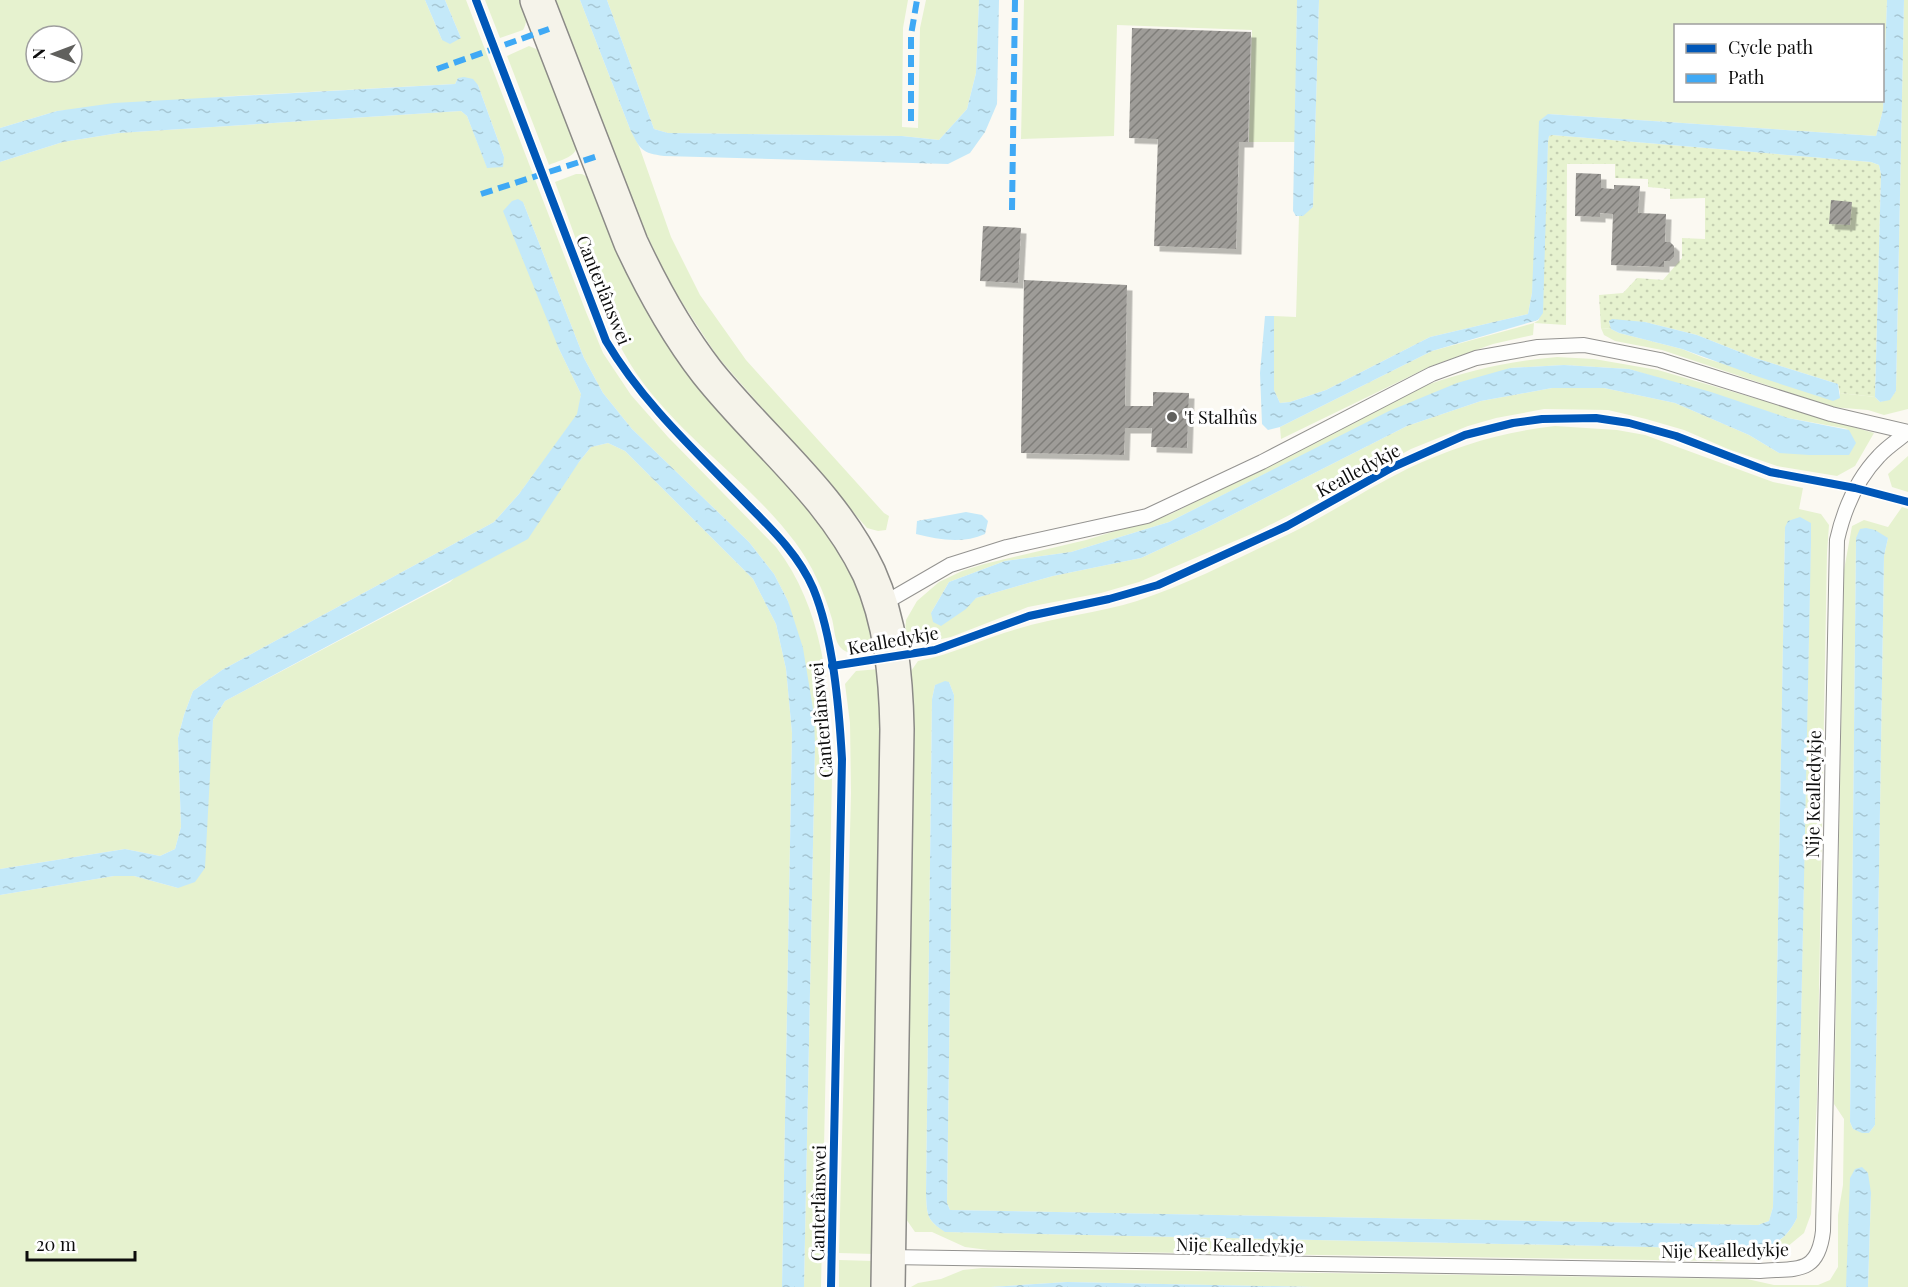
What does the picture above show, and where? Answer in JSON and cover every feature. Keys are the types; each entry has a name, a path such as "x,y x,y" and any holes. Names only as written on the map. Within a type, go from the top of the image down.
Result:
{"main road":[{"path":"537,0 631,243 666,312 708,372 830,509 869,574 880,605 892,657 896,687 897,729 888,1272"}],"lane":[{"name":"Kealledykje","path":"880,605 950,565 1007,547 1147,516 1262,462 1432,374 1476,358 1538,347 1584,345 1660,360 1831,414 1908,432"},
{"name":"Nije Kealledykje","path":"888,1272 1760,1271 1793,1269 1808,1265 1816,1258 1821,1247 1823,1231 1837,540 1843,514 1855,488 1879,456 1908,432"}],"green space":[{"path":"0,0 425,0 442,40 461,38 445,0 466,0 603,353 631,395 668,437 776,547 793,572 806,599 815,627 827,686 832,777 821,1287 804,1287 815,746 788,601 774,574 749,542 632,429 603,393 584,358 523,202 559,349 581,394 578,414 519,494 494,522 222,670 193,691 178,738 181,827 175,849 160,856 125,849 0,869 0,162 63,142 119,133 461,111 467,116 487,167 504,157 478,85 458,78 455,84 234,96 57,111 0,128"},
{"path":"485,0 522,0 526,19 523,30 500,38"},
{"path":"555,0 580,0 630,129 639,146 671,237 700,295 746,360 889,516 886,530 878,531 867,528 717,356 670,284 644,229"},
{"path":"607,0 908,0 903,28 902,127 918,128 920,28 926,0 979,0 976,73 967,109 939,140 902,136 668,133 654,129"},
{"path":"1024,0 1297,0 1295,142 1249,142 1252,30 1117,25 1114,136 1021,139"},
{"path":"1319,0 1887,0 1884,82 1884,24 1674,24 1674,102 1883,102 1876,136 1548,114 1532,293 1528,314 1430,337 1326,390 1280,403 1274,390 1274,316 1296,317 1299,216 1313,207"},
{"path":"1904,0 1908,0 1908,409 1884,415 1868,410 1832,407 1662,350 1615,341 1604,335 1601,328 1682,349 1704,358 1839,398 1840,393 1875,397 1880,402 1890,399 1896,391"},
{"path":"529,46 541,51 578,145 570,156 549,165 507,56"},
{"path":"1549,136 1871,162 1879,165 1881,174 1875,397 1840,393 1838,384 1755,358 1697,335 1645,322 1609,321 1611,329 1601,328 1599,295 1623,293 1637,278 1663,280 1682,258 1682,238 1705,239 1705,198 1670,199 1670,189 1648,187 1648,179 1615,178 1615,164 1567,164 1566,325 1534,323 1539,320 1548,142"},
{"path":"576,174 589,178 818,514 856,580 867,610 877,651 852,653 841,648 821,588 795,542 776,518 666,411 629,362 607,320 555,182"},
{"path":"1534,323 1533,335 1493,344 1431,366 1281,439 1280,427 1432,351"},
{"path":"1557,357 1594,359 1658,370 1874,433 1855,466 1837,476 1777,466 1728,449 1684,430 1608,410 1544,409 1496,418 1468,426 1411,449 1256,532 1139,582 1101,593 1028,607 951,637 917,644 905,634 906,620 917,601 939,582 962,571 1086,540 1171,514 1427,385 1491,367","holes":["1564,365 1629,369 1788,418 1848,429 1779,453 1749,435 1675,403 1604,388 1552,388 1481,401 1407,426 1208,527 1141,558 1053,576 931,613 949,582 1005,561 1071,552 1169,522 1269,472 1510,368"]},
{"path":"1555,426 1617,430 1645,435 1773,482 1803,488 1799,509 1821,514 1829,525 1817,1099 1811,1214 1804,1233 1787,1247 1764,1255 1719,1261 988,1250 965,1247 932,1232 915,1232 906,1219 903,1190 909,674 918,661 943,655 1032,625 1122,605 1175,587 1287,535 1425,461 1479,441","holes":["1811,523 1797,1218 1787,1234 1775,1243 1741,1249 946,1232 935,1225 929,1217 926,1194 932,699 935,685 949,682 954,695 947,1203 950,1210 1758,1225 1769,1221 1773,1207 1785,527"]},
{"path":"608,443 625,451 753,579 776,624 786,669 792,733 782,1287 0,1287 0,895 114,876 134,876 178,888 210,754 213,720 225,701 450,582 579,462 591,447"},
{"path":"1908,456 1908,492 1892,487 1888,474"},
{"path":"1902,507 1908,509 1908,1287 1868,1287 1871,1193 1846,1287 1315,1287 1067,1282 991,1287 911,1287 963,1270 982,1268 1747,1279 1774,1285 1818,1285 1830,1280 1838,1267 1838,1215 1843,1185 1844,1119 1834,1104 1844,570 1852,526 1864,520 1888,527","holes":["1856,538 1888,538 1884,556 1875,1125 1869,1133 1853,1129 1850,1122"]},
{"path":"879,669 881,689 874,1254 839,1253 851,793 850,723 845,684 856,671"},
{"path":"839,1260 874,1261 874,1287 839,1287"}],"water":[{"path":"425,0 445,0 461,38 450,44 442,40"},
{"path":"580,0 607,0 654,129 668,133 902,136 939,140 967,109 976,73 979,0 999,0 997,104 985,132 970,153 948,164 664,156 646,152 636,142 630,129"},
{"path":"1297,0 1319,0 1313,207 1303,216 1296,216 1293,211"},
{"path":"1887,0 1904,0 1896,391 1890,400 1880,402 1875,397 1881,174 1879,165 1871,162 1552,135 1549,136 1548,142 1543,313 1538,320 1432,351 1280,427 1268,430 1262,424 1260,373 1265,316 1274,316 1274,390 1280,403 1326,390 1430,337 1528,314 1532,293 1539,121 1548,114 1876,136 1883,110"},
{"path":"458,78 473,79 478,85 504,157 503,167 487,168 467,116 461,111 119,133 63,142 0,162 0,128 57,111 114,103 455,84"},
{"path":"518,199 523,202 584,358 603,393 632,429 749,542 774,574 788,601 803,648 814,715 815,746 804,1287 782,1287 792,733 786,669 776,624 753,579 625,451 608,443 591,447 528,539 225,701 213,720 205,868 195,882 178,888 134,876 114,876 0,895 0,869 125,849 160,856 175,849 181,827 178,738 193,691 222,670 494,522 519,494 577,414 581,394 559,349 503,211 512,201"},
{"path":"1612,319 1645,322 1697,335 1755,358 1838,384 1840,398 1833,401 1682,349 1619,333 1611,329 1609,321"},
{"path":"1564,365 1629,369 1711,392 1788,418 1849,430 1856,443 1849,455 1779,453 1749,435 1675,403 1604,388 1552,388 1481,401 1407,426 1208,527 1141,558 1053,576 976,598 966,609 941,626 933,622 931,613 949,582 1005,561 1071,552 1169,522 1389,411 1457,383 1510,368"},
{"path":"966,512 982,515 988,521 985,534 968,539 951,540 916,534 917,521"},
{"path":"1800,517 1811,523 1811,542 1797,1218 1781,1239 1760,1247 1741,1249 945,1232 931,1221 926,1194 932,699 935,685 945,681 949,682 954,695 947,1203 950,1210 1758,1225 1769,1221 1773,1207 1785,527 1788,521"},
{"path":"1860,529 1875,530 1888,538 1884,556 1875,1125 1869,1133 1862,1133 1853,1129 1850,1122 1856,538"},
{"path":"1862,1167 1868,1173 1871,1193 1868,1287 1846,1287 1850,1178 1855,1169"},
{"path":"1067,1282 1315,1287 991,1287"}],"building":[{"path":"1132,28 1251,32 1248,142 1239,142 1236,249 1154,246 1158,139 1129,138"},
{"path":"1576,173 1601,174 1601,188 1614,189 1614,185 1640,186 1638,213 1666,214 1665,242 1670,242 1674,246 1674,257 1670,261 1664,261 1664,267 1611,265 1613,214 1600,213 1600,217 1575,216"},
{"path":"1831,200 1852,202 1850,225 1829,224"},
{"path":"983,226 1021,228 1018,283 980,281"},
{"path":"1024,280 1127,285 1125,406 1153,406 1153,392 1189,393 1187,448 1151,447 1152,428 1125,428 1124,455 1021,453"}],"marked path":[{"path":"911,121 911,35 917,0"},
{"path":"1012,210 1015,0"},
{"path":"437,69 549,29"},
{"path":"481,194 598,156"}],"cycle path":[{"name":"Canterlânswei","path":"476,0 606,341 651,403 790,550 813,588 826,628 834,672 842,759 831,1287"},
{"name":"Canterlânswei","path":"832,666 935,650 1029,616 1109,599 1158,585 1287,526 1393,467 1465,435 1513,423 1542,419 1596,418 1629,423 1676,436 1770,472 1855,488 1908,502"}],"place":[{"name":"'t Stalhûs","path":"1172,417"}]}
